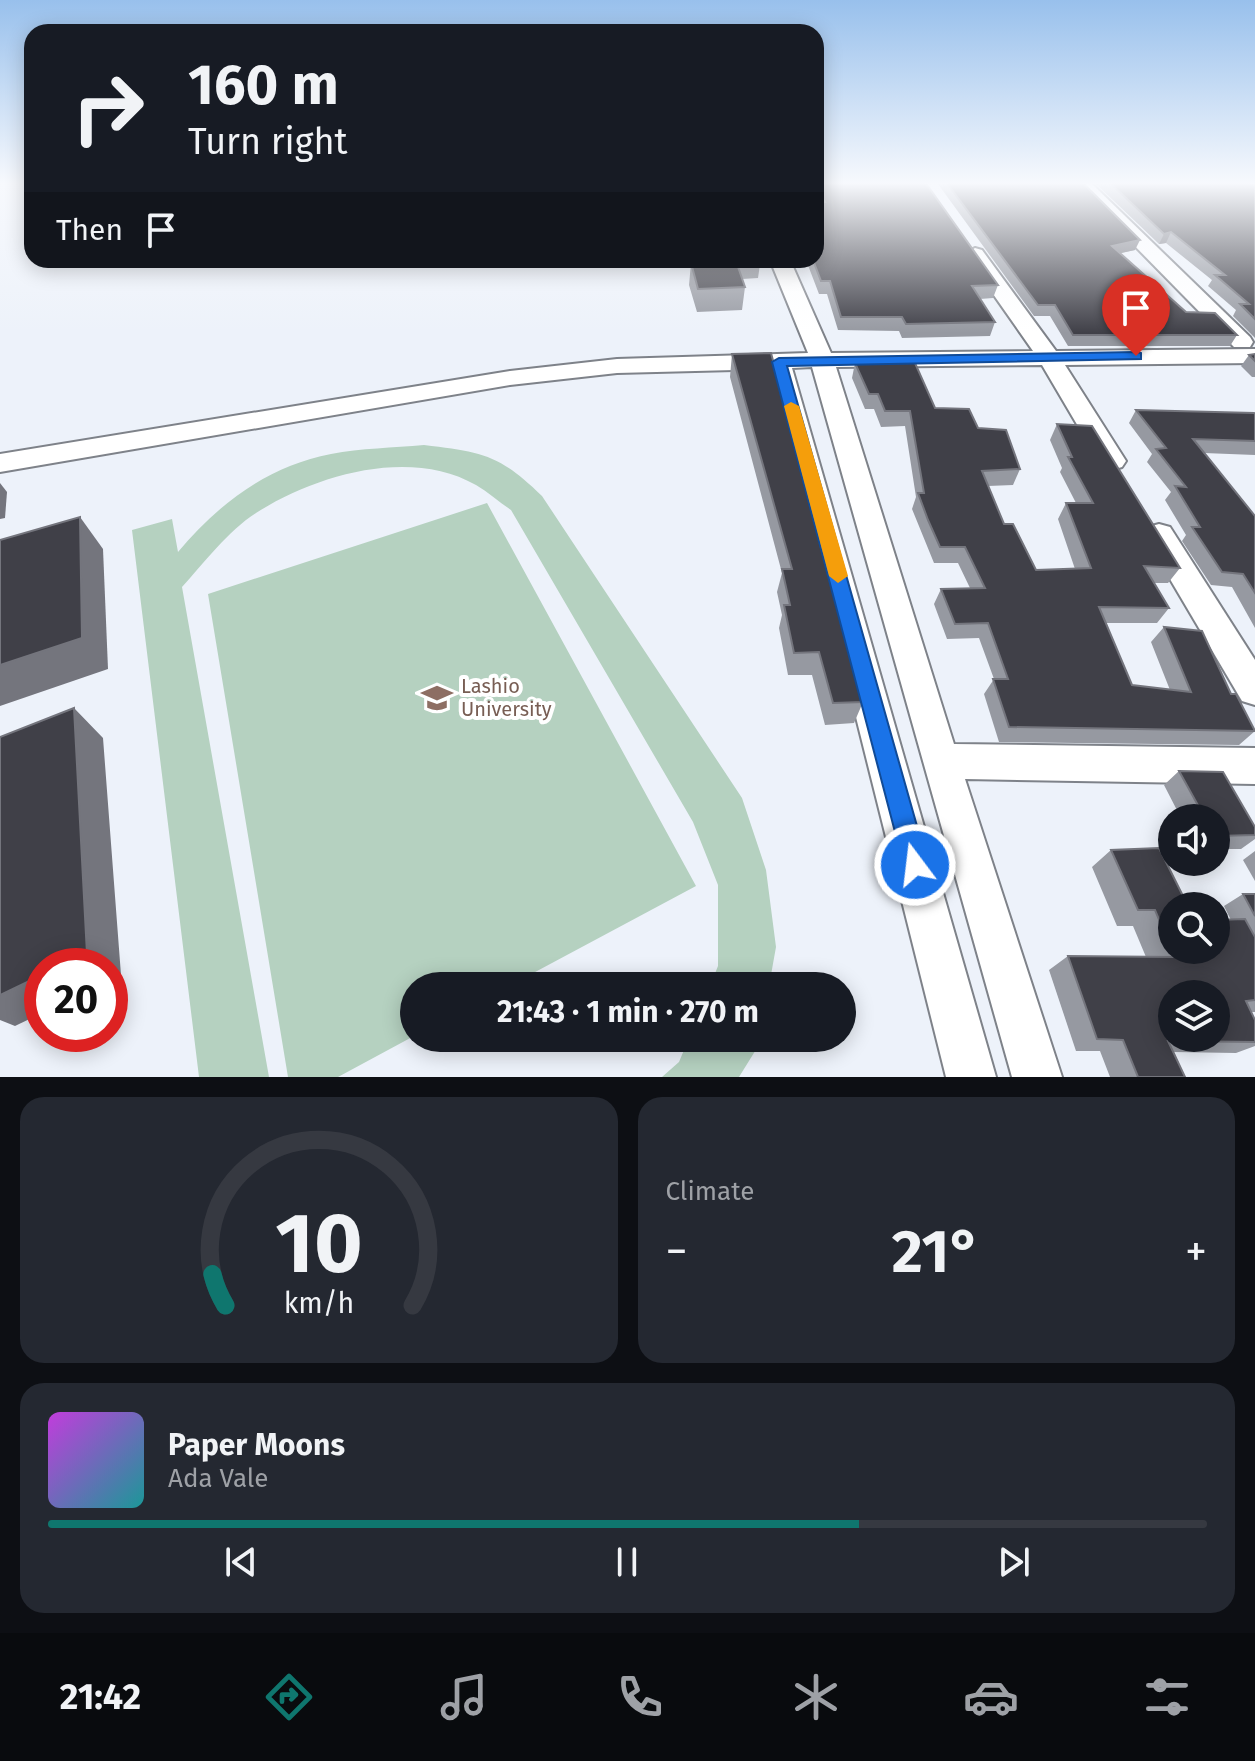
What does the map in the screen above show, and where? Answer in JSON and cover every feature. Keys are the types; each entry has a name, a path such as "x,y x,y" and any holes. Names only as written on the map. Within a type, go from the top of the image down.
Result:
{"street":[{"path":"960,232 1048,356 1122,476"},
{"path":"1131,232 1255,355"},
{"path":"783,268 822,360 1037,1077"},
{"path":"0,463 510,378 617,366 1048,356 1255,355"},
{"path":"779,362 971,1077"},
{"path":"1147,517 1255,690"},
{"path":"940,761 1255,766"}],"green space":[{"path":"424,445 475,453 514,471 542,496 742,798 766,870 776,947 772,972 716,972 718,885 693,822 511,510 476,485 450,474 422,468 363,470 306,487 256,513 226,538 182,587 269,1077 199,1077 132,530 172,519 178,552 227,503 265,478 308,460 365,449"},
{"path":"487,503 696,886 535,972 400,972 400,1044 338,1077 288,1077 208,594"},
{"path":"683,1052 755,1052 739,1077 662,1077 679,1062"}],"building":[{"path":"824,232 961,232 998,285 972,286 995,322 906,324 902,317 841,317 830,281 821,281 816,268 824,268"},
{"path":"984,232 1132,232 1140,240 1112,246 1186,312 1215,313 1237,335 1073,335 1055,305 1038,305"},
{"path":"1171,232 1255,232 1255,319 1240,304 1249,304 1215,275 1225,275"},
{"path":"692,268 738,268 745,287 698,289"},
{"path":"771,353 863,702 833,703 819,652 794,653 784,605 790,605 782,569 792,569 732,354"},
{"path":"855,363 915,363 935,408 969,409 978,428 1006,430 1020,469 982,471 1004,524 1013,524 1036,570 1091,568 1066,503 1093,503 1068,457 1072,457 1057,424 1092,426 1180,568 1144,566 1169,608 1099,607 1132,685 1191,692 1164,627 1202,631 1231,694 1236,694 1255,731 1009,727 993,679 1008,679 988,623 955,624 941,589 985,588 965,547 940,547 928,520 918,493 924,493 910,411 885,411 878,394 869,394"},
{"path":"1136,410 1255,414 1255,441 1193,439 1255,516 1255,593 1243,574 1222,572 1192,527 1200,527 1175,486 1186,487 1156,449 1166,448"},
{"path":"80,517 82,638 0,665 0,540"},
{"path":"74,708 87,948 24,948 24,984 0,995 0,737"},
{"path":"1179,771 1223,772 1255,827 1255,835 1230,836 1230,804 1197,804"},
{"path":"1158,848 1158,876 1173,876 1181,892 1158,892 1158,917 1155,910 1138,910 1111,850"},
{"path":"1243,894 1255,894 1255,916"},
{"path":"1245,919 1255,937 1255,1000 1246,1001 1255,1020 1255,1042 1230,1042 1230,980 1158,980 1158,1052 1173,1052 1185,1077 1138,1077 1123,1040 1097,1039 1068,956 1158,957 1158,964 1230,964 1230,920"}],"slow traffic":[{"path":"791,406 838,576"}],"place":[{"name":"Lashio University","path":"437,698"}],"route":[{"path":"915,865 779,362 1136,356"}]}
